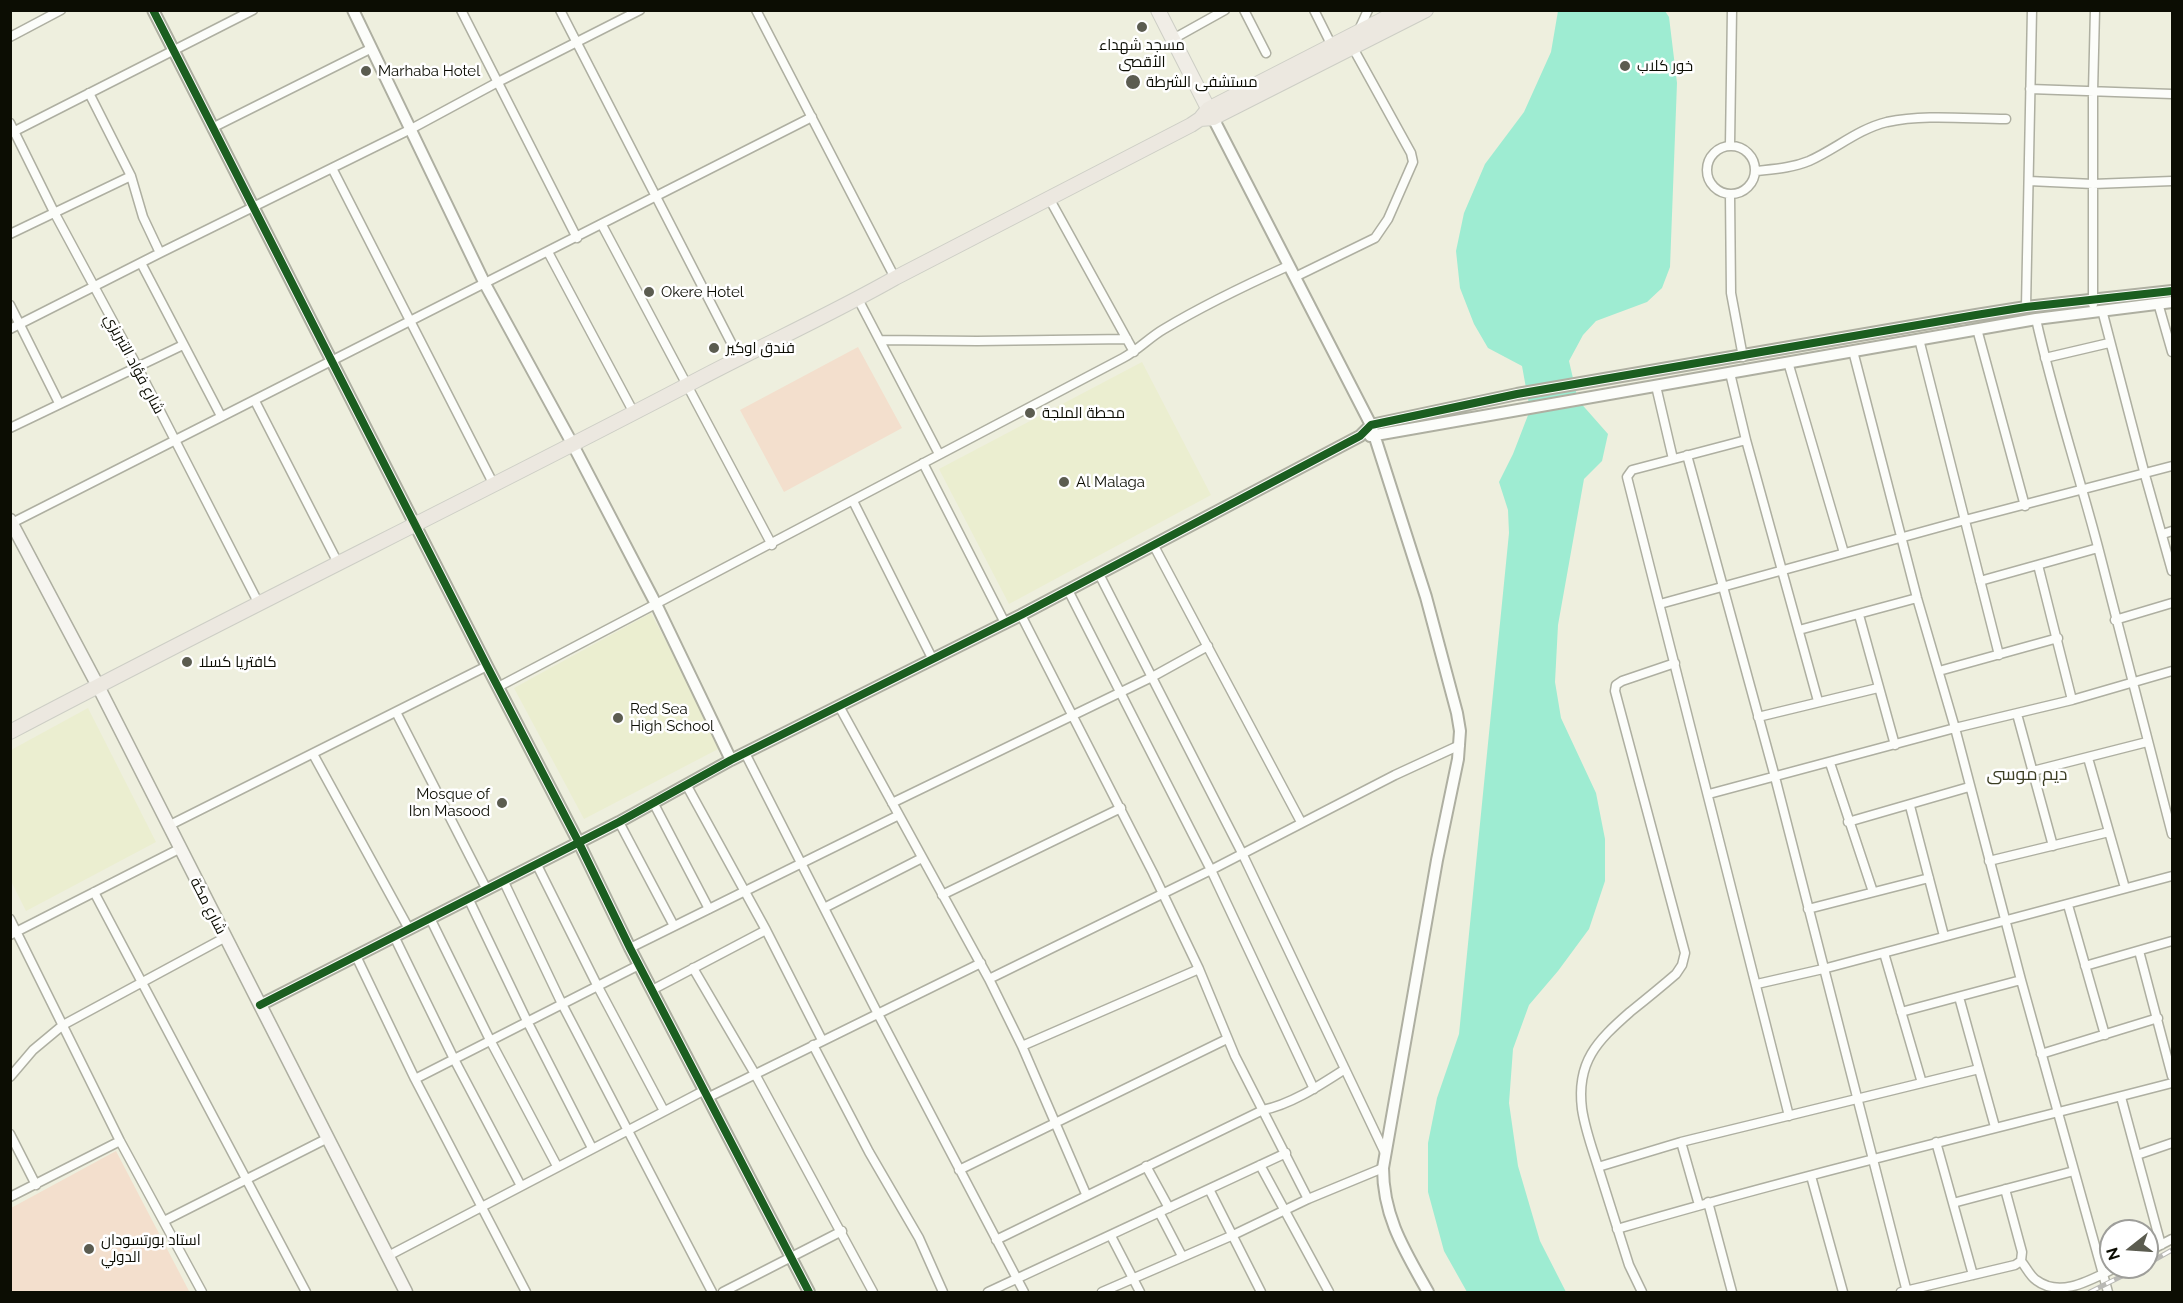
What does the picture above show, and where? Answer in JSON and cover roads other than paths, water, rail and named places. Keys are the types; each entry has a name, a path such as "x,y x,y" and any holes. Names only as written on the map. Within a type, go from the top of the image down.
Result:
{"highway":[{"path":"10,732 858,299 1126,159 1401,10"},
{"path":"1207,115 1353,48 1426,10"}],"main road":[{"path":"1158,10 1207,115"},
{"name":"شارع مكة","path":"11,522 98,686 406,1293"}],"street":[{"path":"10,37 61,10"},
{"path":"153,10 579,843 651,990 809,1293"},
{"path":"12,129 89,93 253,10"},
{"path":"353,10 485,284 656,604 731,760"},
{"path":"461,10 577,238"},
{"path":"560,10 739,358"},
{"path":"10,329 411,129 640,10"},
{"path":"756,10 895,278"},
{"path":"1173,39 1225,10"},
{"path":"1244,10 1266,53"},
{"path":"1314,10 1332,46"},
{"path":"1358,32 1368,10"},
{"path":"1730,145 1732,10"},
{"path":"2026,307 2032,10"},
{"path":"2095,10 2094,298 2109,343 2172,571"},
{"path":"212,128 372,48"},
{"path":"1295,277 1375,238 1388,219 1413,162 1411,153 1353,48"},
{"path":"2030,89 2172,94"},
{"path":"89,93 131,176 143,217 160,253"},
{"path":"1207,115 1295,277 1371,425 1433,620 1457,713 1460,745 1437,860 1383,1168 1385,1199 1389,1216 1428,1293"},
{"path":"11,522 255,401 812,117"},
{"path":"1756,171 1794,166 1809,161 1867,129 1887,122 2006,118"},
{"name":"شارع فؤاد التبريزي","path":"12,129 259,604"},
{"path":"1730,145 1740,147 1749,153 1756,171 1745,190 1730,194 1715,188 1707,174 1710,158 1722,147 1730,145"},
{"path":"332,168 494,485"},
{"path":"10,234 131,176"},
{"path":"2030,181 2093,184 2172,181"},
{"path":"1730,194 1731,293 1743,357"},
{"path":"1048,198 1134,352"},
{"path":"602,225 772,545"},
{"path":"548,252 634,413"},
{"path":"141,263 221,416"},
{"path":"498,687 772,545 1134,352 1162,330 1213,302 1288,266"},
{"path":"260,1005 537,865 654,804 731,760 1154,546 1360,436 1371,425 1517,394 2026,307 2172,291"},
{"path":"858,299 939,454"},
{"path":"1360,436 1374,436 1592,395 1656,386 2036,319 2172,302"},
{"path":"2158,303 2172,352"},
{"path":"10,305 59,403"},
{"path":"2036,319 2098,548 2147,742 2170,813 2172,834"},
{"path":"1977,329 2025,506"},
{"path":"880,340 1127,339"},
{"path":"1919,339 1999,654"},
{"path":"2045,358 2109,343"},
{"path":"10,428 183,345"},
{"path":"1853,351 1917,598 1955,728 2020,980 2099,1263"},
{"path":"1788,362 1844,553"},
{"path":"1730,373 1746,440 1818,701"},
{"path":"1656,386 1673,459"},
{"path":"255,401 338,563"},
{"path":"1746,440 1632,470 1627,477 1789,1116"},
{"path":"1687,455 1775,777 1905,1292 2015,1265 2021,1261"},
{"path":"923,463 1005,623"},
{"path":"1660,604 2172,466"},
{"path":"853,501 932,658"},
{"path":"2163,534 2172,531"},
{"path":"1154,546 1301,822"},
{"path":"1980,581 2098,548"},
{"path":"2038,565 2072,700"},
{"path":"1099,574 1242,853 1385,1153"},
{"path":"1068,590 1211,870 1314,1089"},
{"path":"1799,630 1917,598"},
{"path":"2115,620 2172,603"},
{"path":"1021,615 1121,808 1199,969 1227,1039 1308,1199"},
{"path":"1859,615 1895,745"},
{"path":"1939,671 2058,638"},
{"path":"892,803 1074,716 1208,646"},
{"path":"1642,1293 1629,1265 1598,1167 1582,1110 1581,1090 1584,1070 1593,1048 1607,1032 1676,974 1682,965 1685,952 1615,691 1616,685 1622,681 1675,663"},
{"path":"168,826 487,666"},
{"path":"1709,794 1955,728 2072,700 2172,671"},
{"path":"1758,717 1878,688"},
{"path":"839,706 981,963 1022,1046 1086,1194"},
{"path":"396,712 487,890"},
{"path":"2018,714 2053,846"},
{"path":"2033,771 2147,742"},
{"path":"989,979 1211,870 1395,775 1460,745"},
{"path":"745,753 1024,1293"},
{"path":"313,754 409,929"},
{"path":"2088,758 2124,888"},
{"path":"1830,763 1873,892"},
{"path":"687,786 766,930 822,1040"},
{"path":"1848,822 1910,806 1969,787"},
{"path":"654,804 709,909"},
{"path":"1910,806 1944,936"},
{"path":"942,895 1121,808"},
{"path":"630,948 899,815"},
{"path":"619,822 674,926"},
{"path":"1989,861 2109,832"},
{"path":"14,933 179,849"},
{"path":"824,908 922,858"},
{"path":"537,865 597,985 664,1110"},
{"path":"1757,984 1823,969 2172,876"},
{"path":"1808,909 1929,878"},
{"path":"504,882 562,1004 712,1293"},
{"path":"94,892 306,1293"},
{"path":"469,900 526,1021 592,1148"},
{"path":"2068,905 2105,1035"},
{"path":"430,918 490,1040 557,1166"},
{"path":"10,919 14,933 63,1025 120,1141 202,1293"},
{"path":"651,990 766,930"},
{"path":"394,936 454,1059 521,1186"},
{"path":"10,1077 33,1050 63,1025 224,938"},
{"path":"2085,966 2172,941"},
{"path":"2139,951 2172,1076"},
{"path":"1884,953 1922,1083"},
{"path":"356,956 416,1079 526,1293"},
{"path":"388,1256 664,1110 755,1074 981,963"},
{"path":"416,1079 639,965"},
{"path":"693,968 842,1231 873,1293"},
{"path":"1022,1046 1199,969"},
{"path":"1901,1012 2020,980"},
{"path":"1959,997 1995,1127"},
{"path":"2041,1054 2158,1018"},
{"path":"959,1170 1055,1121 1227,1039"},
{"path":"813,1045 869,1152 919,1238 943,1293"},
{"path":"996,1240 1086,1194 1263,1110 1276,1107 1314,1089 1345,1069"},
{"path":"1598,1167 1681,1142 1979,1069"},
{"path":"1617,1229 1936,1142 2172,1083"},
{"path":"2121,1097 2161,1245 2172,1239"},
{"path":"10,1134 36,1185"},
{"path":"164,1221 328,1138"},
{"path":"10,1197 120,1141"},
{"path":"1681,1142 1732,1293"},
{"path":"1936,1142 1973,1275"},
{"path":"2138,1155 2172,1144"},
{"path":"988,1293 1286,1153"},
{"path":"1260,1165 1329,1293"},
{"path":"1146,1166 1169,1208"},
{"path":"1102,1293 1308,1199 1383,1168"},
{"path":"1953,1203 2074,1171"},
{"path":"1811,1176 1843,1293"},
{"path":"1209,1189 1260,1292"},
{"path":"2005,1189 2022,1252 2021,1261 2034,1279 2050,1288 2067,1288 2099,1275"},
{"path":"1159,1212 1182,1256"},
{"path":"723,1293 842,1231"},
{"path":"1111,1236 1140,1293"}],"water":[{"path":"1558,11 1665,11 1669,17 1677,83 1670,267 1662,288 1647,302 1596,321 1583,335 1569,361 1578,400 1608,434 1602,461 1584,479 1558,625 1555,682 1561,718 1596,793 1605,839 1605,881 1589,929 1529,1005 1513,1049 1509,1103 1518,1166 1540,1241 1566,1292 1467,1292 1444,1251 1428,1192 1428,1143 1437,1098 1459,1034 1509,533 1508,510 1499,482 1530,410 1522,366 1488,348 1474,324 1460,288 1456,251 1464,213 1485,164 1524,112 1551,52"}],"railway":[{"path":"2159,1257 2172,1250"},
{"path":"2090,1292 2116,1279"}],"place":[{"name":"مسجد شهداء الأقصى","path":"1142,27"},
{"name":"خور كلاب","path":"1625,66"},
{"name":"Marhaba Hotel","path":"366,71"},
{"name":"مستشفى الشرطة","path":"1133,82"},
{"name":"Okere Hotel","path":"649,292"},
{"name":"فندق اوكير","path":"714,348"},
{"name":"محطة الملجة","path":"1030,413"},
{"name":"Al Malaga","path":"1064,482"},
{"name":"كافتريا كسلا","path":"187,662"},
{"name":"Red Sea High School","path":"618,718"},
{"name":"Mosque of Ibn Masood","path":"502,803"},
{"name":"استاد بورتسودان الدولي","path":"89,1249"}],"district":[{"name":"ديم موسى","path":"2027,775"}]}
